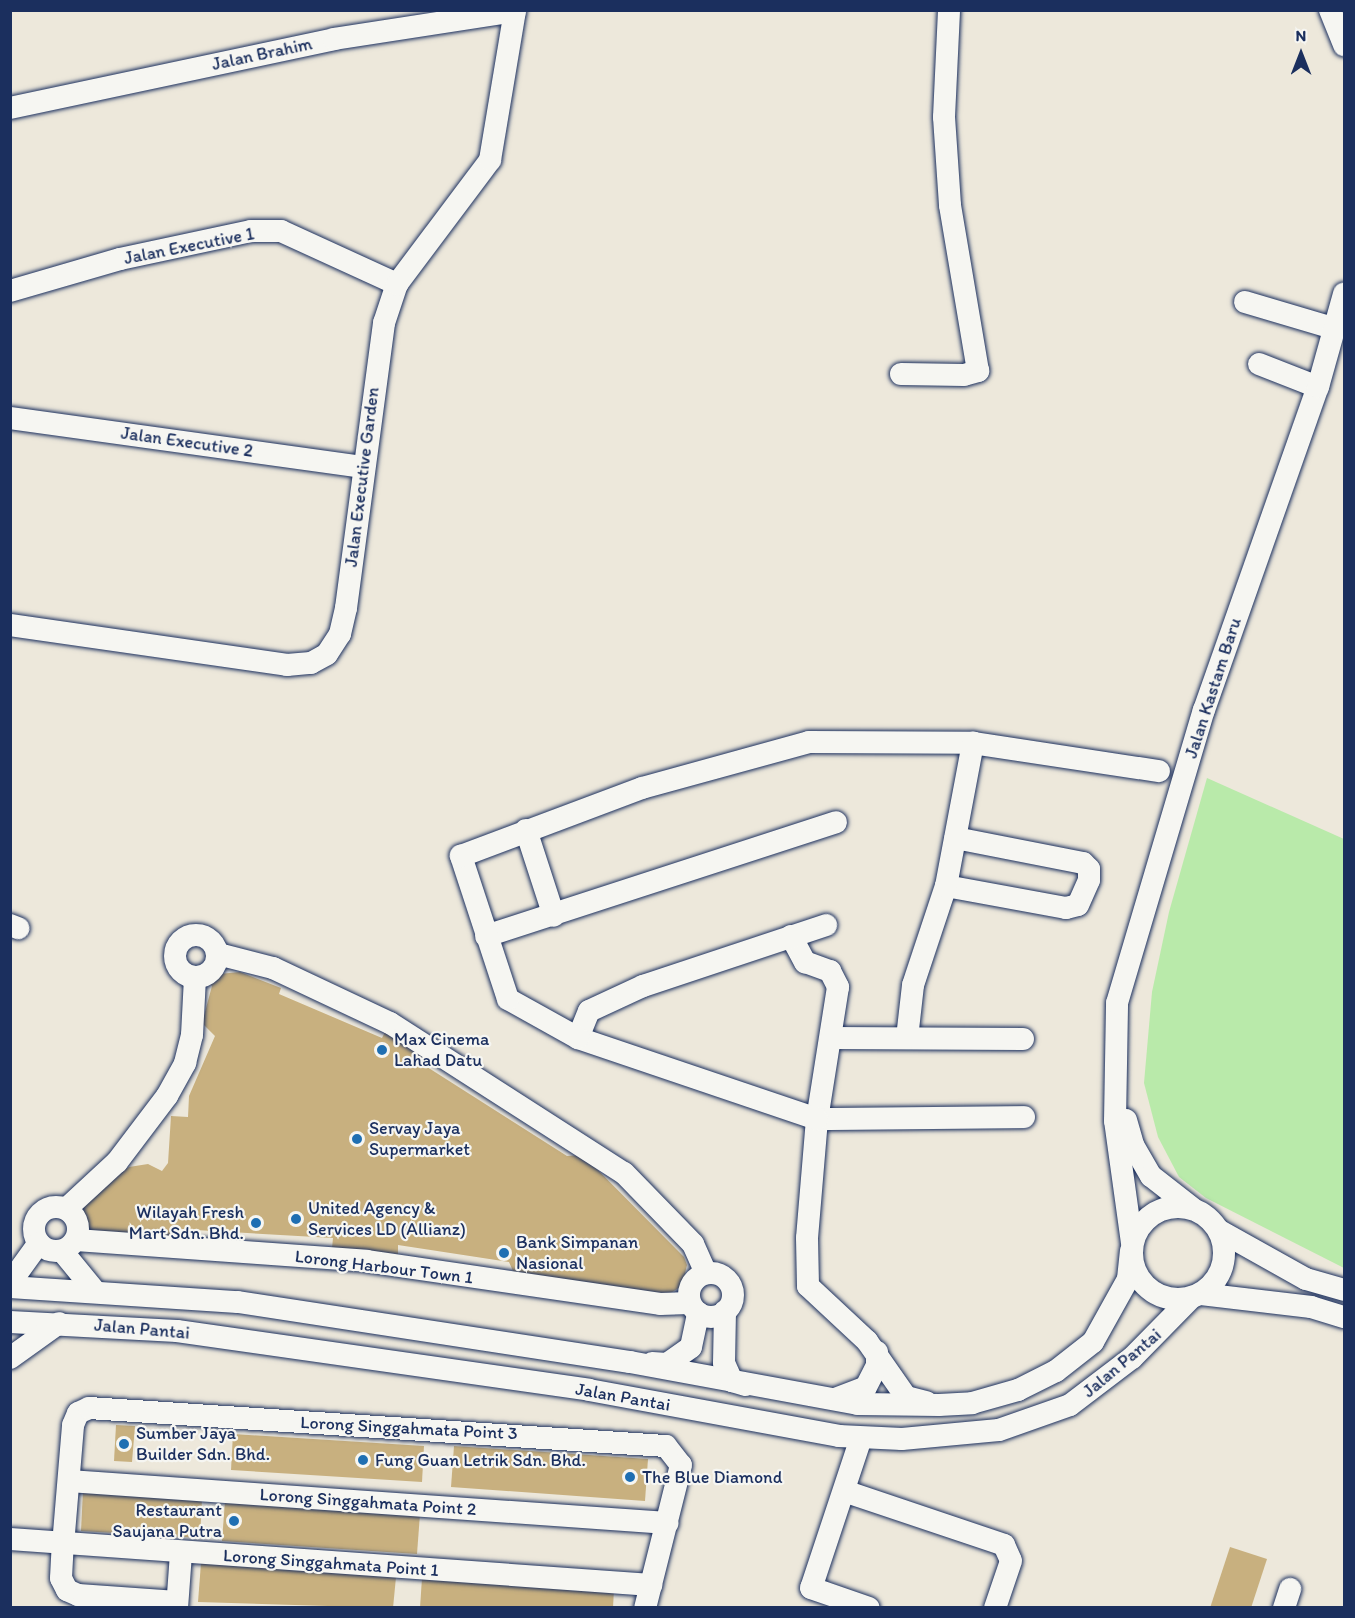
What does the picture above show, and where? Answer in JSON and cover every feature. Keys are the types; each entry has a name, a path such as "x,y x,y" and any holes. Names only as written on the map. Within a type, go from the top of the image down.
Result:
{"street":[{"path":"901,374 964,375 978,371 950,205 944,117 949,10"},
{"path":"1330,10 1344,45"},
{"name":"Jalan Brahim","path":"10,108 334,39 515,11"},
{"name":"Jalan Executive Garden","path":"10,625 287,665 311,663 327,654 340,634 384,323 397,284 490,160 515,11"},
{"name":"Jalan Executive 1","path":"10,291 120,259 251,231 281,231 397,284"},
{"name":"Jalan Kastam Baru","path":"1132,1247 1115,1121 1118,1090 1117,1003 1128,956 1204,710 1318,387 1344,294"},
{"path":"1245,302 1336,329"},
{"path":"1259,364 1318,387"},
{"name":"Jalan Executive 2","path":"10,418 364,467"},
{"path":"1024,1117 818,1119 578,1038 508,999 461,856 642,788 778,747 892,740 974,742 1159,771"},
{"path":"908,1038 913,985 946,886 974,742"},
{"path":"486,936 554,916 836,822"},
{"path":"526,830 554,916"},
{"path":"946,886 1066,908 1078,905 1089,880 1089,869 1083,863 956,837"},
{"path":"578,1038 589,1011 643,986 826,925"},
{"path":"201,935 215,945 218,954 212,971 195,978 179,970 174,954 177,945 201,935"},
{"path":"791,936 805,962 836,976 832,1038 818,1119 807,1238 808,1286 877,1352 906,1397 939,1406"},
{"path":"218,954 273,968 390,1023 624,1173 693,1244 706,1273"},
{"path":"66,1209 79,1226 69,1246 50,1251 39,1243 34,1229 39,1215 51,1208 66,1209 117,1162 167,1096 185,1063 192,1035 195,978"},
{"path":"832,1038 1023,1039"},
{"name":"Jalan Kastam Baru","path":"1118,1090 1133,1145 1151,1176 1192,1209"},
{"path":"1344,1290 1306,1279 1220,1232 1192,1209 1162,1209 1138,1229 1132,1247 1133,1266 1149,1290 1176,1299 1196,1296 1301,1305 1344,1317"},
{"path":"1196,1296 1222,1266 1220,1232"},
{"path":"10,1285 39,1243"},
{"path":"69,1246 94,1290"},
{"name":"Lorong Harbour Town 1","path":"69,1246 366,1261 694,1308"},
{"name":"Jalan Pantai","path":"10,1285 238,1302 630,1362 754,1387 874,1406 939,1406 972,1403 1018,1390 1056,1371 1084,1349 1112,1312 1128,1279 1132,1247"},
{"path":"630,1362 667,1364 682,1356 691,1347 694,1308 690,1288 706,1273"},
{"path":"706,1273 720,1275 730,1285 732,1299 725,1311 724,1363 732,1381 754,1387"},
{"name":"Jalan Pantai","path":"10,1322 60,1323 249,1341 589,1390 861,1438 999,1430 1070,1405 1132,1358 1196,1296"},
{"path":"694,1308 712,1317 725,1311"},
{"path":"10,1358 60,1323"},
{"path":"830,1399 843,1399 866,1387 873,1377 877,1352"},
{"name":"Lorong Singgahmata Point 3","path":"177,1605 78,1595 67,1590 61,1578 63,1545 73,1425 78,1413 89,1408 657,1443 671,1450 681,1465 645,1608"},
{"path":"861,1438 811,1588 869,1608"},
{"name":"Lorong Singgahmata Point 2","path":"69,1481 668,1523"},
{"path":"844,1491 1004,1545 1011,1561 995,1608"},
{"name":"Lorong Singgahmata Point 1","path":"10,1539 63,1545 651,1585"},
{"path":"177,1605 181,1552"}],"green space":[{"path":"1207,778 1344,839 1344,1268 1206,1198 1179,1177 1158,1137 1144,1083 1152,992 1169,912"}],"building":[{"path":"240,972 281,988 279,994 382,1038 387,1028 429,1056 424,1065 567,1156 583,1155 684,1257 687,1265 682,1286 664,1297 516,1278 509,1262 398,1245 398,1254 332,1248 333,1238 178,1229 168,1237 90,1234 84,1224 83,1207 95,1191 129,1167 148,1164 162,1171 168,1163 171,1116 188,1117 189,1096 215,1036 202,1023 212,986 209,983 219,974"},
{"name":"Sumber Jaya Builder Sdn. Bhd.","path":"116,1425 135,1426 132,1462 114,1461"},
{"path":"233,1434 424,1446 422,1482 231,1470"},
{"path":"454,1446 648,1459 645,1501 451,1487"},
{"path":"83,1491 202,1499 200,1538 81,1531"},
{"path":"225,1501 420,1514 417,1554 222,1541"},
{"path":"1230,1547 1267,1559 1251,1608 1210,1608"},
{"path":"201,1563 396,1577 393,1608 198,1602"},
{"path":"422,1578 614,1589 613,1608 420,1608"}],"place":[{"name":"Max Cinema Lahad Datu","path":"382,1050"},
{"name":"Servay Jaya Supermarket","path":"357,1139"},
{"name":"United Agency & Services LD (Allianz)","path":"296,1219"},
{"name":"Wilayah Fresh Mart Sdn. Bhd.","path":"256,1223"},
{"name":"Bank Simpanan Nasional","path":"504,1253"},
{"name":"Sumber Jaya Builder Sdn. Bhd.","path":"124,1444"},
{"name":"Fung Guan Letrik Sdn. Bhd.","path":"363,1460"},
{"name":"The Blue Diamond","path":"630,1477"},
{"name":"Restaurant Saujana Putra","path":"234,1521"}]}
